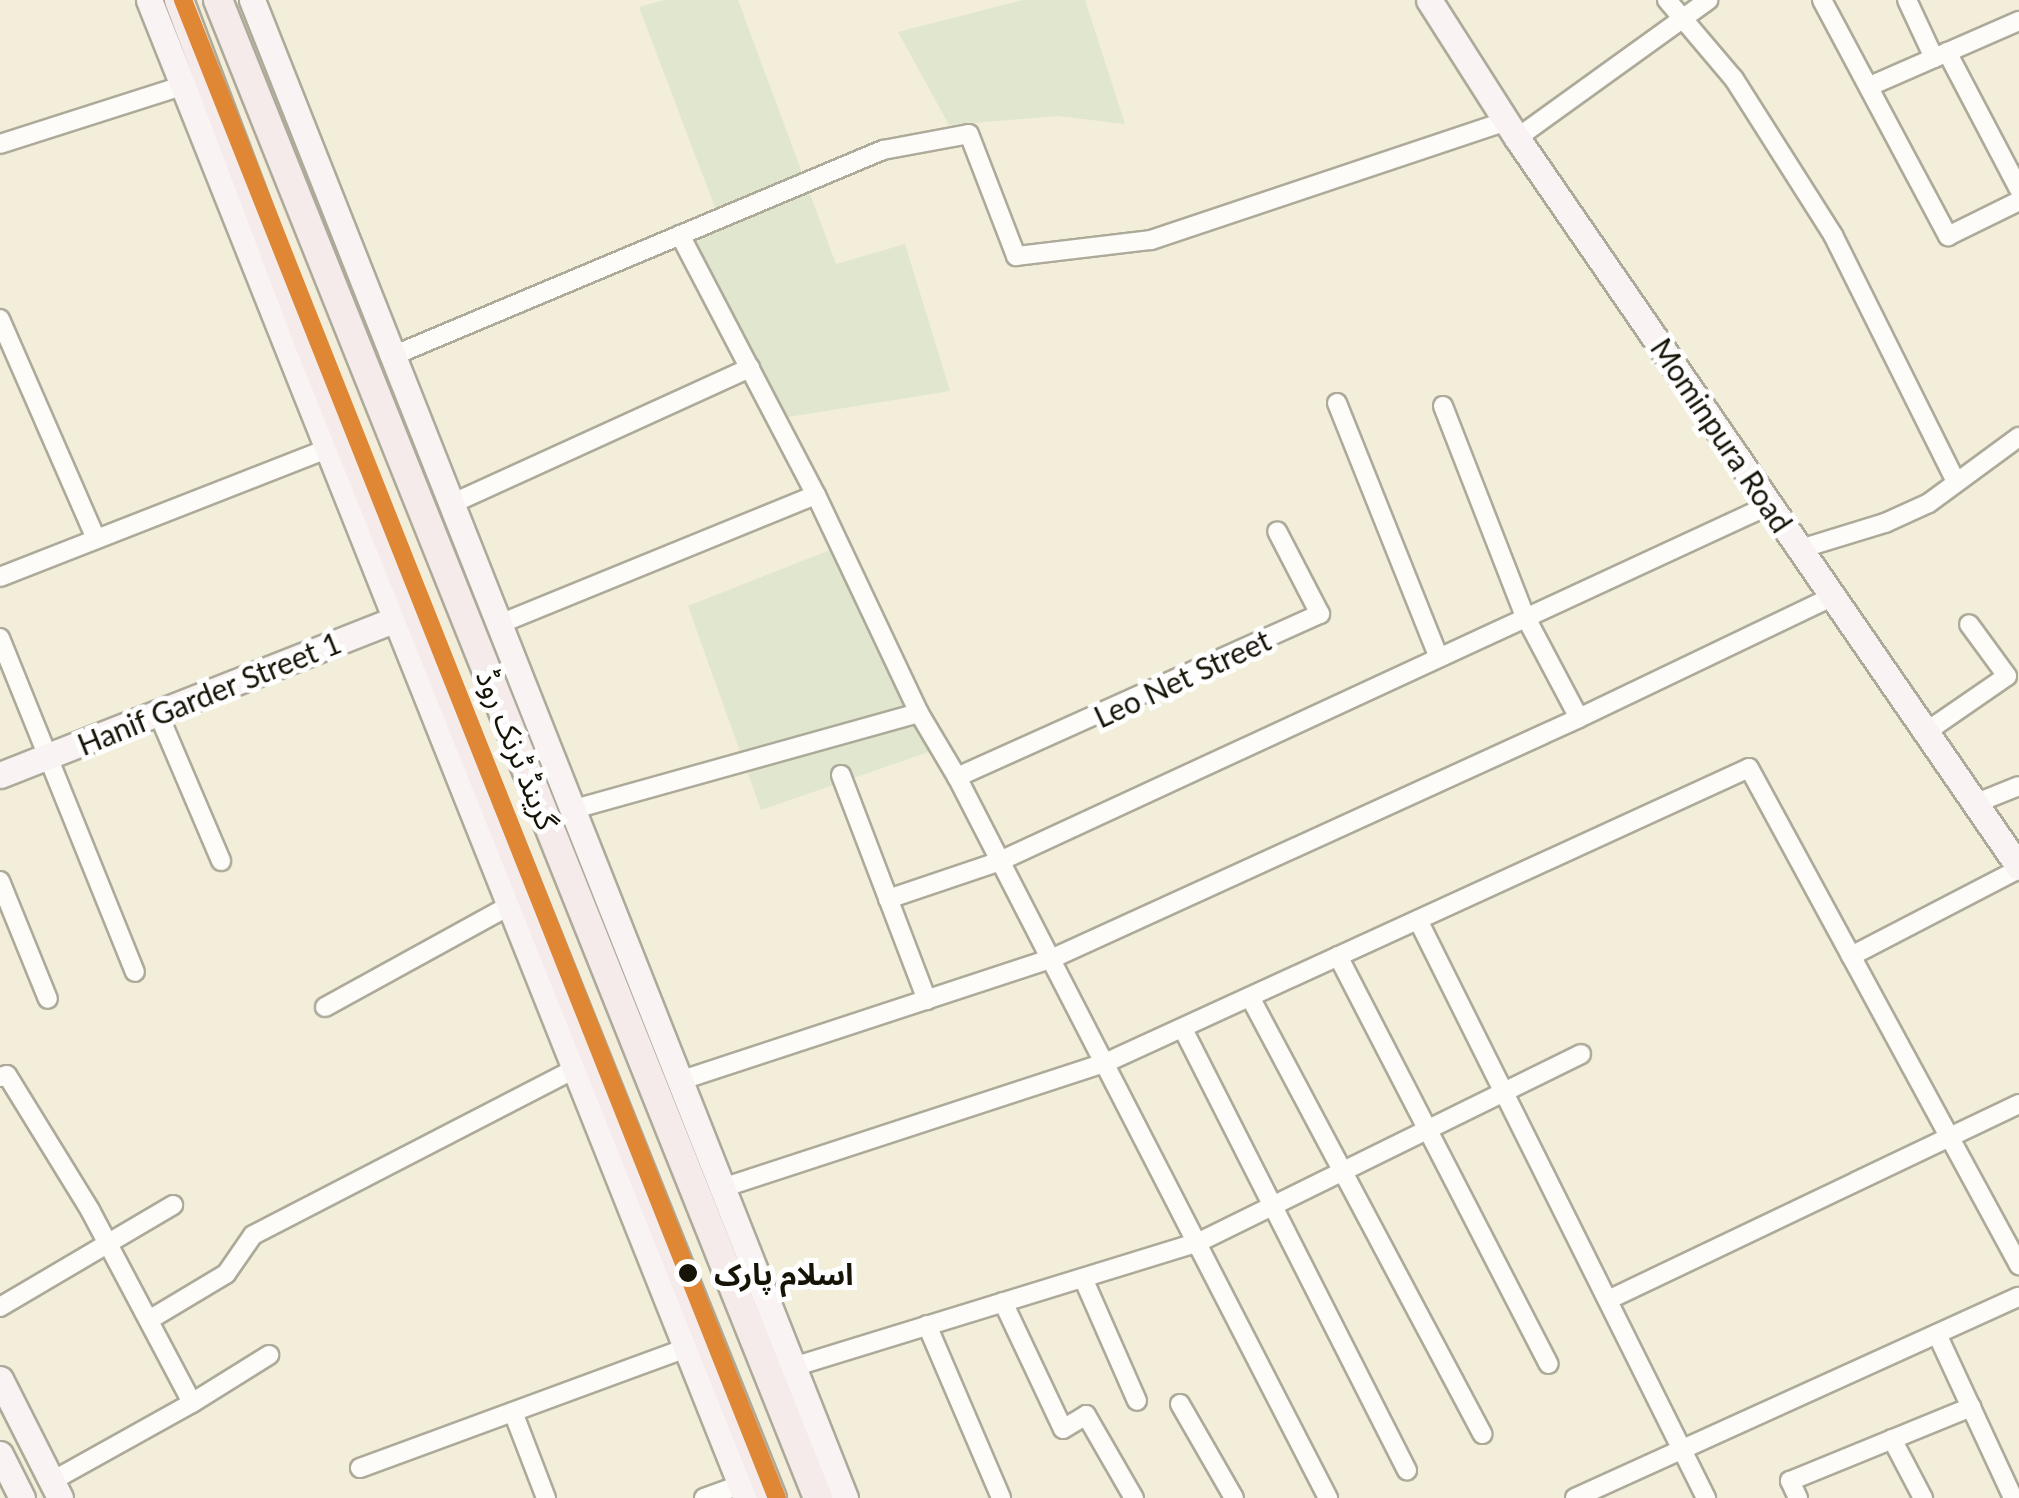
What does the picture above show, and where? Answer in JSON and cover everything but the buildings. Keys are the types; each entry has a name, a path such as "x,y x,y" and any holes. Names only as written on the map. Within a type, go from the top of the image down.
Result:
{"main road":[{"name":"گرینڈ ٹرنک روڈ","path":"180,0 298,346 405,615 772,1498"},
{"name":"گرینڈ ٹرنک روڈ","path":"218,0 818,1498"},
{"path":"298,346 348,326"}],"street":[{"path":"149,0 182,86 298,346 326,449 405,615 508,906 743,1491 704,1498"},
{"path":"252,0 390,357 845,1498"},
{"name":"Mominpura Road","path":"1429,0 1512,129 1772,504 1923,734 2019,868"},
{"path":"1667,0 1734,79 1833,235 1956,482"},
{"path":"390,357 884,150 969,134 1016,256 1151,240 1512,129 1708,0"},
{"path":"1822,0 1948,236 2019,201"},
{"path":"1907,0 2019,189"},
{"path":"1870,86 2019,21"},
{"path":"0,144 182,86"},
{"path":"680,235 816,495 920,713 957,777 1328,1498"},
{"path":"0,319 96,539"},
{"path":"450,505 750,368"},
{"path":"1337,403 1438,656"},
{"path":"1443,406 1526,616 1580,718"},
{"path":"1800,549 1885,523 1929,503 2018,439"},
{"path":"0,577 326,449"},
{"path":"497,625 816,495"},
{"path":"888,899 1000,860 1772,504"},
{"name":"Leo Net Street","path":"957,777 1320,614 1277,530"},
{"path":"679,1081 1051,960 1580,718 1831,597"},
{"name":"Hanif Garder Street 1","path":"0,776 405,615"},
{"path":"1923,734 2007,676 1969,624"},
{"path":"0,638 135,972"},
{"path":"571,810 920,713"},
{"path":"158,714 222,861"},
{"path":"722,1188 1105,1064 1749,768 2019,1265"},
{"path":"841,775 927,1000"},
{"path":"1974,804 2019,786"},
{"path":"1851,956 2019,868"},
{"path":"0,881 48,999"},
{"path":"324,1007 508,906"},
{"path":"1418,920 1706,1498"},
{"path":"1338,956 1549,1364"},
{"path":"1250,997 1482,1434"},
{"path":"1183,1028 1408,1470"},
{"path":"793,1367 1197,1243 1581,1054"},
{"path":"148,1320 226,1274 253,1236 574,1068"},
{"path":"0,1077 7,1074 108,1243 192,1403"},
{"path":"1608,1300 2019,1104"},
{"path":"0,1307 173,1205"},
{"path":"1083,1278 1137,1401"},
{"path":"1576,1498 2019,1297"},
{"path":"1004,1302 1063,1429 1086,1415 1134,1498"},
{"path":"927,1326 1001,1498"},
{"path":"1937,1334 2013,1498"},
{"path":"360,1468 686,1348"},
{"path":"0,1379 56,1490 269,1355"},
{"path":"1180,1404 1234,1498"},
{"path":"1798,1498 1790,1481 1971,1407"},
{"path":"513,1412 546,1498"},
{"path":"1892,1440 1922,1498"},
{"path":"0,1454 22,1498"}],"green space":[{"path":"664,0 738,0 836,264 905,244 950,391 776,419 680,235 719,218 639,7"},
{"path":"1023,0 1085,0 1125,124 1057,116 949,125 898,32"},
{"path":"840,546 940,748 761,810 688,606"}],"transit line":[{"path":"183,0 777,1498"}],"place":[{"name":"اسلام پارک","path":"688,1273"}]}
